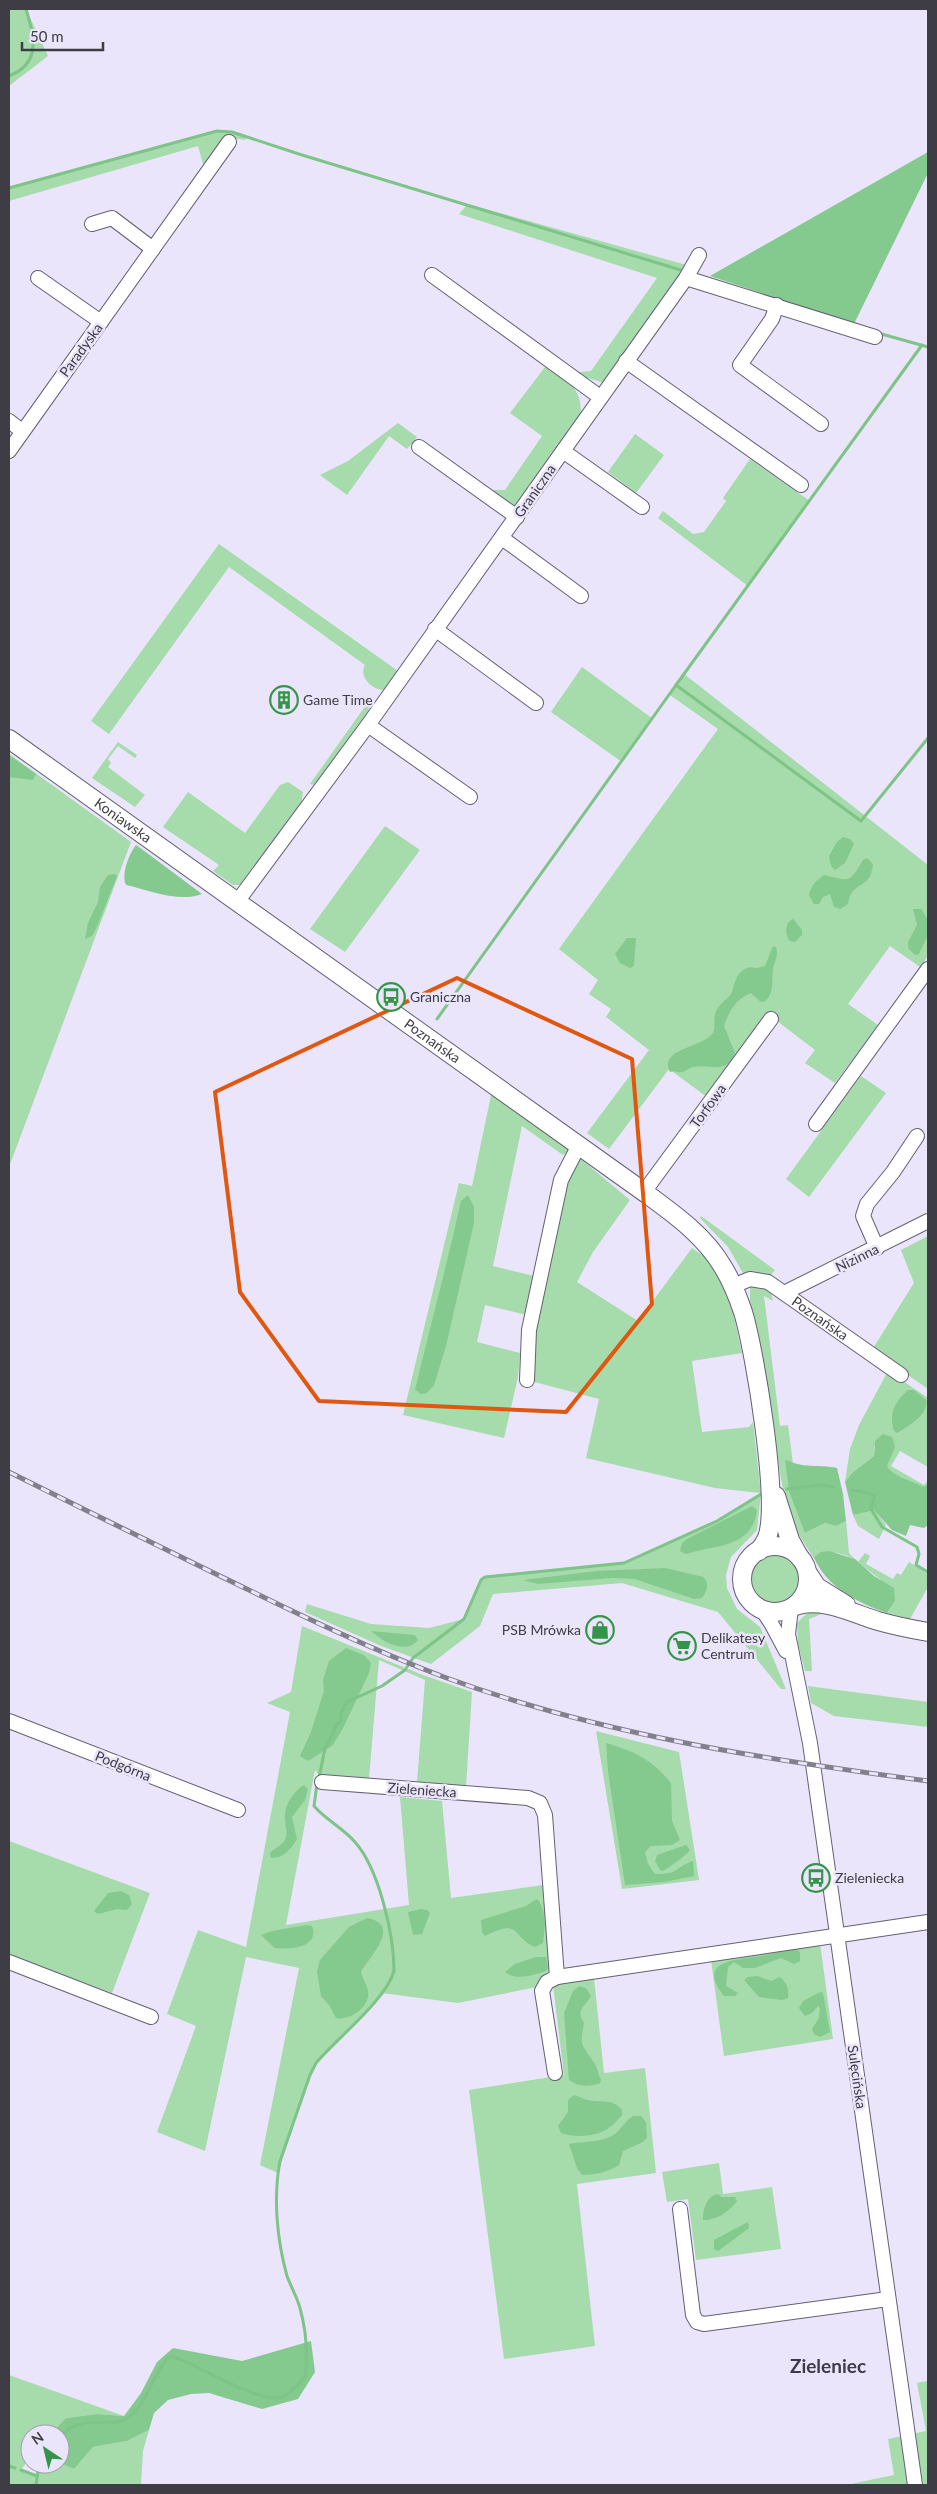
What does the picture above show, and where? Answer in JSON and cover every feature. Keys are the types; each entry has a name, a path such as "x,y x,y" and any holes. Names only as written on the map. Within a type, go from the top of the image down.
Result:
{"main road":[{"name":"Koniawska","path":"9,739 237,902"},
{"name":"Poznańska","path":"237,902 680,1218 701,1238 719,1260 733,1286 744,1314 770,1474 783,1521 805,1568 817,1586 829,1595 878,1620"},
{"name":"Poznańska","path":"759,1551 767,1538 770,1521 770,1474"},
{"path":"783,1547 791,1551 805,1568 806,1593 793,1607 781,1611 761,1608 748,1598 743,1587 742,1578 746,1563 759,1551 766,1548 783,1547"},
{"name":"Poznańska","path":"793,1607 812,1603 844,1609 878,1620 928,1632"}],"street":[{"name":"Paradyska","path":"9,450 229,142"},
{"path":"92,224 112,218 153,249"},
{"name":"Graniczna","path":"237,902 368,725 502,538 686,278 699,255"},
{"path":"432,275 600,397"},
{"path":"38,278 101,322"},
{"path":"686,278 875,337"},
{"path":"777,305 772,319 740,366 821,424"},
{"path":"626,361 801,485"},
{"path":"9,422 22,431"},
{"path":"419,447 516,518"},
{"path":"563,451 642,507"},
{"path":"502,538 581,596"},
{"path":"435,629 536,703"},
{"path":"368,725 470,797"},
{"path":"816,1124 928,969"},
{"name":"Torfowa","path":"644,1192 771,1019"},
{"path":"877,1248 864,1216 867,1204 893,1172 917,1136"},
{"path":"527,1380 529,1330 559,1189 561,1180 579,1145"},
{"name":"Nizinna","path":"784,1293 928,1221"},
{"name":"Poznańska","path":"733,1286 756,1279 768,1282 901,1375"},
{"name":"Sulęcińska","path":"793,1607 788,1634 794,1670 806,1718 915,2485"},
{"name":"Sulęcińska","path":"761,1608 779,1637 794,1670"},
{"name":"Podgórna","path":"9,1721 238,1810"},
{"name":"Zieleniecka","path":"322,1782 528,1798 540,1803 545,1815 557,1977"},
{"path":"555,2073 542,1991 547,1982 557,1977 928,1922"},
{"path":"9,1962 151,2017"},
{"path":"680,2209 693,2315 697,2322 704,2324 888,2299"}],"highlighted area":[{"path":"457,978 632,1059 652,1304 566,1412 319,1401 240,1292 215,1092"}],"green space":[{"path":"9,9 26,9 48,56 9,86"},
{"path":"217,131 247,136 245,140 224,136 207,167 203,164 198,146 9,201 9,188"},
{"path":"928,152 928,173 854,324 710,276"},
{"path":"468,204 690,266 605,383 577,375 580,372 591,371 657,278 459,214"},
{"path":"545,367 566,380 575,390 581,413 518,508 492,490 505,490 542,436 510,413"},
{"path":"398,423 417,437 407,449 389,436 347,495 320,475 348,461"},
{"path":"635,434 664,455 636,493 608,472"},
{"path":"750,459 810,501 748,586 658,518 663,511 693,534 704,532 726,501 723,498"},
{"path":"219,544 398,671 386,690 376,688 368,682 363,674 365,665 229,567 109,734 91,721"},
{"path":"582,667 653,719 622,762 551,712"},
{"path":"684,674 928,865 928,956 920,967 890,946 848,1004 878,1025 835,1083 805,1063 815,1050 777,1021 707,1097 669,1069 609,1149 587,1133 649,1050 606,1017 611,1009 589,994 598,980 559,949 718,729 670,695"},
{"path":"371,698 367,717 316,785 310,784"},
{"path":"118,742 137,755 135,758 118,746 108,759 111,763 108,767 145,795 135,807 92,778"},
{"path":"9,754 131,842 9,1167"},
{"path":"9,755 36,774 33,780 9,777"},
{"path":"288,782 303,792 301,806 241,885 233,885 213,871 219,865 163,827 188,792 245,833 280,785"},
{"path":"385,826 420,850 345,952 310,929"},
{"path":"843,837 850,839 854,844 845,863 835,870 831,866 829,856 837,842"},
{"path":"136,845 202,894 183,897 173,896 126,885 124,875 126,864"},
{"path":"867,858 873,864 870,877 854,890 850,895 847,905 840,909 834,907 830,894 823,897 819,904 814,904 809,895 819,879 824,875 848,879 855,873 863,860"},
{"path":"115,874 117,876 96,929 92,936 85,939 88,923 98,902 100,887 108,875"},
{"path":"913,909 921,909 926,916 929,927 929,932 919,954 915,955 908,948 908,942 917,925"},
{"path":"793,919 802,930 802,935 795,942 790,941 786,932 788,923"},
{"path":"627,938 636,938 634,966 630,968 620,963 615,954"},
{"path":"773,946 776,947 777,954 769,997 766,1001 761,1002 751,993 741,999 734,1006 724,1026 735,1053 731,1060 727,1064 717,1067 700,1066 692,1067 682,1072 670,1072 668,1065 670,1059 675,1054 705,1040 712,1034 716,1011 731,994 738,975 750,967 765,966"},
{"path":"861,1076 886,1093 809,1197 786,1179"},
{"path":"492,1091 572,1149 563,1155 522,1126 493,1266 538,1277 527,1315 485,1305 477,1342 520,1353 518,1377 504,1438 403,1415 459,1183 472,1186"},
{"path":"576,1155 630,1200 593,1252 577,1282 638,1321 692,1248 711,1261 729,1294 742,1353 692,1361 702,1432 749,1427 753,1422 761,1493 757,1530 731,1557 726,1575 727,1588 737,1609 760,1627 786,1689 781,1689 718,1612 622,1583 493,1594 480,1626 431,1664 381,1646 305,1612 307,1604 371,1624 429,1628 464,1619 481,1580 485,1577 624,1563 717,1521 760,1493 715,1488 586,1458 599,1399 527,1380 548,1257"},
{"path":"468,1195 474,1207 474,1223 446,1346 434,1385 427,1393 421,1394 415,1390 461,1201"},
{"path":"701,1216 775,1270 770,1276 743,1273 728,1247 700,1218"},
{"path":"928,1236 928,1389 872,1350 914,1283 901,1250"},
{"path":"753,1285 770,1289 773,1301 764,1296 780,1426 788,1425 793,1464 785,1459 805,1533 825,1523 836,1526 846,1521 849,1553 855,1559 845,1555 824,1553 814,1557 817,1563 790,1521 781,1479 758,1333 750,1300 750,1287"},
{"path":"888,1371 928,1398 928,1467 900,1451 891,1466 924,1485 928,1481 928,1506 883,1484 887,1436 874,1446 874,1456 852,1473 845,1482 850,1449 859,1425"},
{"path":"908,1390 914,1390 926,1400 926,1405 917,1420 897,1433 894,1431 892,1419 894,1409 899,1399"},
{"path":"883,1434 892,1437 895,1447 887,1466 890,1470 923,1487 928,1485 928,1525 924,1528 910,1525 906,1536 892,1530 874,1510 853,1515 845,1482 852,1473 874,1456 875,1441"},
{"path":"785,1459 798,1464 837,1468 843,1494 846,1521 836,1526 825,1523 805,1533 789,1491"},
{"path":"752,1506 757,1510 754,1522 748,1532 740,1538 720,1546 686,1554 680,1551 682,1543 687,1539"},
{"path":"874,1509 886,1525 879,1539 858,1526 853,1515"},
{"path":"829,1551 855,1559 874,1576 894,1588 895,1601 887,1613 854,1599 826,1577 814,1557 821,1552"},
{"path":"774,1553 784,1555 792,1560 797,1568 799,1578 797,1588 792,1596 784,1601 774,1603 764,1601 756,1596 751,1588 749,1578 751,1568 756,1560 764,1555"},
{"path":"865,1553 870,1556 866,1564 893,1579 897,1573 901,1575 909,1562 928,1574 928,1587 910,1619 887,1613 895,1601 881,1580 858,1562"},
{"path":"665,1568 703,1577 707,1587 702,1598 694,1599 635,1579 612,1578 538,1584 523,1580 597,1571"},
{"path":"813,1612 824,1613 809,1619 812,1671 805,1671 798,1644 797,1623 806,1614"},
{"path":"302,1626 423,1675 472,1692 466,1786 417,1782 425,1680 379,1660 369,1778 318,1774 315,1770 286,1925 409,1905 400,1797 442,1801 451,1898 543,1885 550,1970 541,1977 537,1987 458,2003 382,1993 316,2063 310,2075 278,2173 260,2165 299,1968 246,1957 205,2151 157,2132 196,2026 167,2014 198,1930 246,1947 290,1712 267,1703 291,1692"},
{"path":"371,1631 415,1635 418,1640 413,1644 401,1647 388,1643"},
{"path":"346,1648 364,1655 371,1663 369,1673 333,1745 308,1761 300,1756 311,1732 324,1691 323,1680 329,1661"},
{"path":"808,1686 928,1702 928,1727 834,1716 811,1703"},
{"path":"596,1731 679,1752 699,1880 622,1889"},
{"path":"606,1743 642,1757 657,1768 671,1783 672,1821 680,1840 672,1845 651,1846 645,1852 648,1864 655,1874 673,1872 693,1861 694,1876 664,1882 625,1885 608,1771"},
{"path":"304,1785 308,1789 305,1800 292,1817 297,1839 287,1852 276,1858 271,1858 270,1853 282,1844 286,1837 285,1811 288,1802"},
{"path":"9,1841 150,1893 112,1993 9,1955"},
{"path":"686,1845 690,1850 688,1852 663,1871 660,1870 655,1861 657,1855"},
{"path":"121,1891 129,1895 132,1904 127,1910 117,1909 98,1914 94,1911 108,1893"},
{"path":"537,1899 544,1914 543,1943 535,1947 510,1929 497,1931 485,1936 482,1932 481,1920 526,1906"},
{"path":"421,1909 427,1910 430,1913 422,1934 413,1935 408,1912"},
{"path":"367,1918 377,1922 382,1927 383,1934 376,1950 361,1972 368,1991 368,1997 358,2012 347,2017 336,2018 329,2005 321,1996 317,1972 320,1960 349,1927"},
{"path":"307,1925 312,1926 312,1939 308,1943 295,1948 275,1948 261,1935 277,1930"},
{"path":"820,1943 833,2039 724,2056 711,1960"},
{"path":"796,1949 800,1952 800,1961 794,1964 781,1958 755,1968 743,1968 734,1962 728,1967 726,1986 738,1993 735,1996 724,1996 717,1985 714,1977 715,1970 726,1962"},
{"path":"536,1957 546,1957 548,1968 546,1971 520,1977 505,1972 515,1964"},
{"path":"757,1976 771,1981 780,1977 787,1986 788,1998 782,2000 759,1997 744,1980 748,1977"},
{"path":"594,1978 604,2073 645,2068 656,2173 577,2184 595,2346 504,2359 469,2090 564,2075 553,1985"},
{"path":"579,1986 586,1988 591,1996 580,2014 584,2023 582,2041 601,2079 600,2083 584,2086 569,2080 564,2013 573,1991"},
{"path":"820,1992 823,1993 830,2032 820,2037 814,2034 812,2029 819,2018 820,2008 818,2006 812,2013 805,2016 799,2008 803,2001"},
{"path":"574,2095 589,2100 613,2103 622,2110 622,2116 612,2126 593,2135 579,2136 561,2133 558,2126 568,2112 568,2100"},
{"path":"633,2116 641,2116 646,2122 647,2138 643,2142 623,2151 619,2165 601,2173 582,2175 577,2168 569,2144 606,2139 618,2131"},
{"path":"719,2163 723,2194 772,2187 781,2249 696,2260 688,2199 667,2202 662,2172"},
{"path":"717,2194 722,2197 735,2197 737,2201 722,2215 713,2219 703,2220 708,2201"},
{"path":"748,2222 749,2228 718,2251 714,2249 714,2240"},
{"path":"311,2341 315,2372 298,2399 262,2409 209,2393 191,2394 168,2400 154,2413 149,2430 127,2441 93,2447 74,2469 70,2467 70,2424 60,2424 66,2418 97,2414 124,2416 141,2393 157,2362 173,2348 242,2361"},
{"path":"9,2375 124,2416 97,2414 66,2418 60,2424 20,2424 20,2474 37,2476 37,2474 70,2474 70,2467 74,2469 93,2447 127,2441 149,2430 143,2451 141,2485 9,2485"},
{"path":"928,2381 928,2485 846,2485 894,2475 888,2439 926,2431 917,2383"}],"waterway":[{"path":"9,76 27,64 31,56 33,39 26,9"},
{"path":"9,188 217,131 232,132 684,271"},
{"path":"878,333 928,347"},
{"path":"676,685 922,345"},
{"path":"437,1019 676,685 861,821 928,738"},
{"path":"787,1489 819,1485 834,1487"},
{"path":"853,1490 875,1495 871,1509 882,1527 917,1547 919,1554 916,1565 928,1572"},
{"path":"319,1778 325,1748 334,1732 335,1725 341,1721 341,1713 347,1702 382,1686 405,1670 413,1658 464,1619 481,1580 485,1577 624,1563 717,1521 763,1493"},
{"path":"70,2429 79,2424 122,2421 129,2417 136,2411 159,2370 171,2356 243,2389 271,2398 285,2396 305,2377 306,2342 304,2325 299,2304 287,2276 277,2219 280,2161 316,2063 371,2006 389,1982 394,1971 388,1921 378,1885 364,1854 355,1842 314,1806 317,1784"},
{"path":"9,2466 15,2468"},
{"path":"32,2474 37,2476"},
{"path":"36,2485 38,2474"}],"railway":[{"path":"9,1472 331,1629 415,1666 503,1697 563,1715 683,1742 805,1764 928,1781"}],"place":[{"name":"Game Time","path":"284,700"},
{"name":"Graniczna","path":"391,997"},
{"name":"PSB Mrówka","path":"600,1630"},
{"name":"Delikatesy Centrum","path":"682,1646"},
{"name":"Zieleniecka","path":"816,1878"}],"district":[{"name":"Zieleniec","path":"828,2366"}]}
